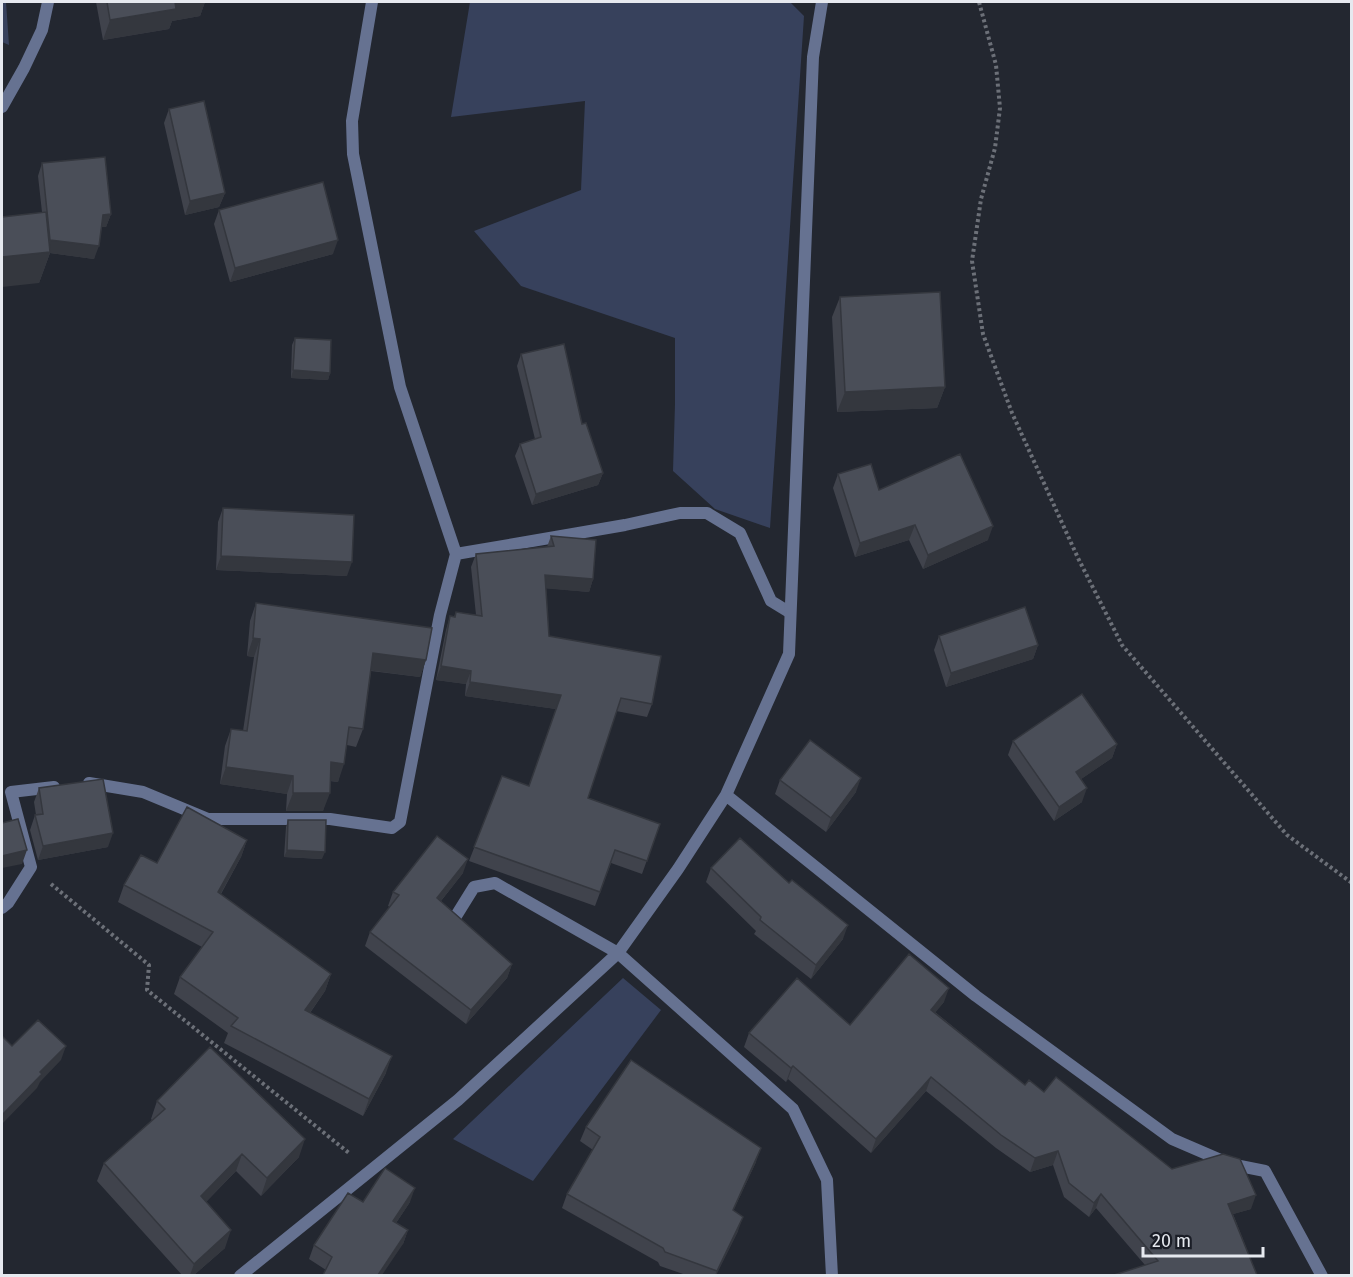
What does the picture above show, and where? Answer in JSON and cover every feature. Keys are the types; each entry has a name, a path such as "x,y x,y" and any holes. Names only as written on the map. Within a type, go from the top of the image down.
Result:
{"street":[{"path":"2,107 42,30 48,2"},
{"path":"2,908 8,903 31,867 10,792 91,783 143,792 208,819 330,819 392,828 400,822 440,615 456,554 400,387 352,154 352,121 372,2"},
{"path":"240,1275 458,1100 618,953 678,869 726,795 789,654 813,57 822,2"},
{"path":"456,554 625,525 680,513 707,513 740,533 771,601 789,612"},
{"path":"726,795 976,996 1172,1139 1230,1164 1264,1171 1322,1275"},
{"path":"456,916 474,887 495,883 618,953 794,1108 827,1180 832,1275"}],"path":[{"path":"979,2 996,65 1000,108 995,148 981,199 972,261 983,334 1012,413 1078,558 1122,645 1287,835 1352,883"},
{"path":"31,867 149,965 147,990 371,1170"}],"shaded area":[{"path":"2,2 6,2 9,45 2,42"},
{"path":"470,2 790,2 804,16 770,528 715,509 673,471 675,338 521,286 474,231 581,190 585,101 451,117"},
{"path":"623,978 661,1010 533,1181 453,1139"}],"building":[{"path":"107,2 175,2 176,9 110,20"},
{"path":"204,101 225,193 190,201 169,109"},
{"path":"105,157 111,214 103,215 99,246 50,240 42,163"},
{"path":"323,182 338,240 235,268 219,210"},
{"path":"46,212 50,252 2,257 2,217"},
{"path":"940,292 945,387 845,392 840,297"},
{"path":"295,338 331,340 330,373 293,370"},
{"path":"564,344 582,424 586,423 603,473 536,494 520,444 541,437 521,354"},
{"path":"960,454 993,526 928,555 915,525 860,543 838,474 871,464 879,490"},
{"path":"223,508 354,515 352,562 221,556"},
{"path":"551,536 596,540 593,579 545,575 549,636 661,656 652,704 621,698 588,798 660,824 647,861 615,850 600,892 474,847 502,776 529,786 561,695 470,682 471,671 441,666 450,616 455,617 456,612 482,616 476,554 554,546"},
{"path":"256,603 432,628 426,660 373,653 363,729 349,727 344,764 331,762 330,793 293,793 293,776 226,767 231,729 247,731 260,639 253,638"},
{"path":"1025,607 1038,645 951,673 939,636"},
{"path":"1082,694 1117,744 1076,772 1087,788 1059,807 1013,741"},
{"path":"810,740 861,778 831,818 780,780"},
{"path":"103,779 113,833 43,846 35,815 43,814 39,788"},
{"path":"187,807 247,840 218,892 331,974 305,1010 392,1056 369,1099 231,1026 238,1018 180,977 213,932 124,885 141,855 157,863"},
{"path":"18,819 27,850 2,856 2,823"},
{"path":"288,820 326,820 325,852 287,850"},
{"path":"437,836 468,859 437,898 512,964 471,1010 370,932 399,895 393,892"},
{"path":"740,838 789,883 792,880 848,925 816,965 760,920 761,917 711,868"},
{"path":"909,954 949,988 931,1010 1025,1085 1029,1080 1044,1092 1056,1077 1172,1169 1223,1154 1240,1159 1256,1195 1228,1204 1257,1275 1114,1275 1158,1261 1101,1194 1094,1203 1069,1183 1058,1151 1035,1158 1001,1135 931,1077 876,1139 793,1066 791,1068 749,1033 797,978 850,1025"},
{"path":"38,1020 66,1046 2,1115 2,1036 12,1046"},
{"path":"210,1047 305,1139 267,1178 242,1154 201,1196 231,1230 194,1264 104,1163 165,1109 157,1101"},
{"path":"631,1060 761,1148 733,1210 743,1217 717,1271 665,1252 663,1248 567,1194 600,1137 586,1127"},
{"path":"385,1168 415,1188 393,1221 408,1230 378,1275 323,1275 332,1257 314,1245 348,1193 363,1202"}]}
